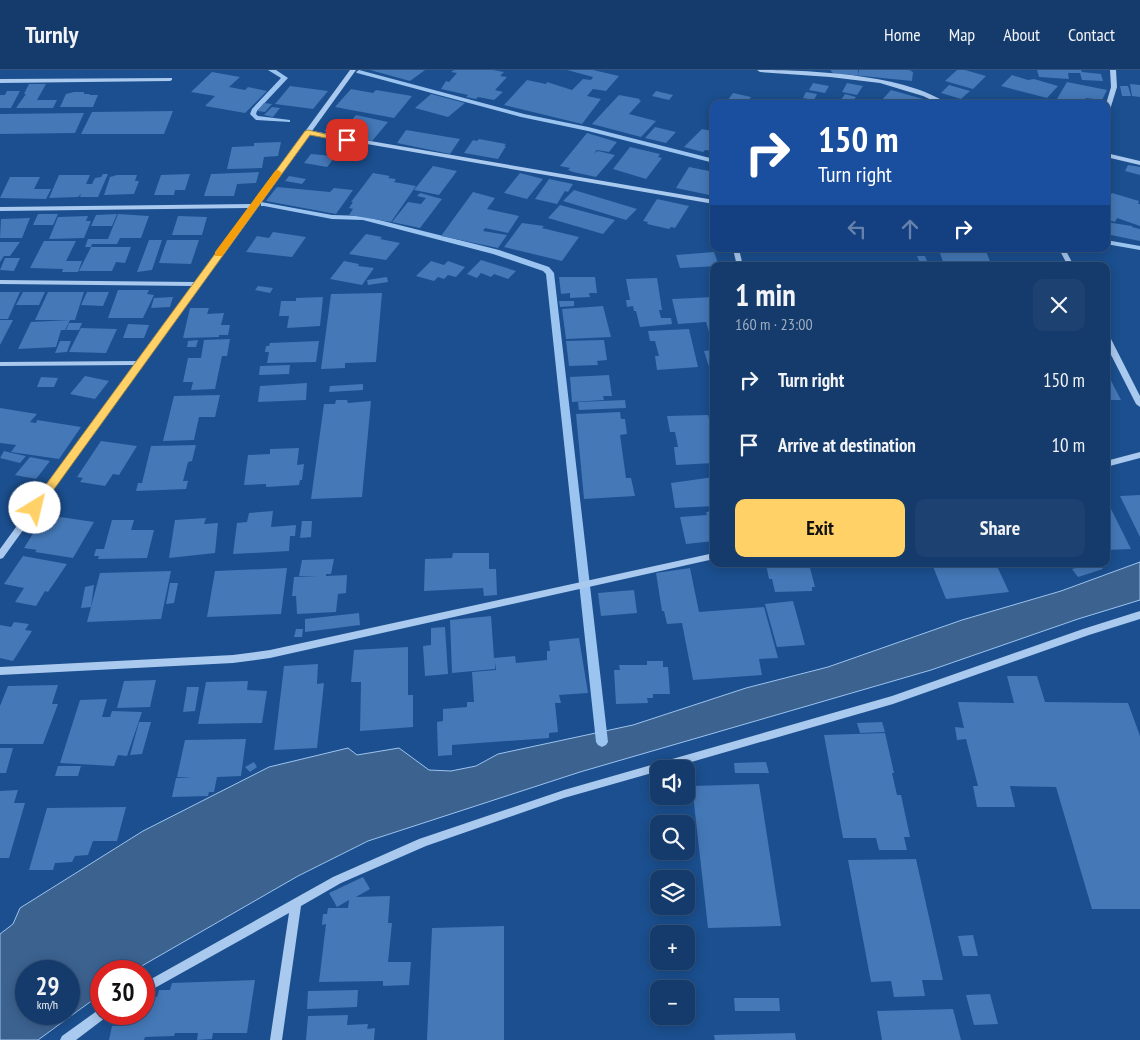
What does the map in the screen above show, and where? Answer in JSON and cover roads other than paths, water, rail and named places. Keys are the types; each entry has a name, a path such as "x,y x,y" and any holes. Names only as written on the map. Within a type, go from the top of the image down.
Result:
{"street":[{"path":"0,556 352,72 342,70"},
{"path":"760,70 906,87 922,92 937,100"},
{"path":"1110,100 1114,88 1113,70"},
{"path":"0,81 170,79"},
{"path":"308,132 710,201"},
{"path":"1110,156 1140,163"},
{"path":"0,209 254,206"},
{"path":"0,282 197,284"},
{"path":"1110,345 1140,404"},
{"path":"0,364 139,363"},
{"path":"1110,463 1140,455"},
{"path":"0,671 233,658 270,654 710,557"},
{"path":"155,983 337,880 423,842 564,794 893,700 1086,632 1140,616"},
{"path":"276,1040 296,903"},
{"path":"66,1040 90,1022"}],"water":[{"path":"1140,562 1140,600 1078,619 931,670 580,772 368,841 298,876 152,960 90,960 90,1002 80,1009 80,960 15,960 15,1025 59,1025 38,1040 0,1040 0,934 13,924 20,908 143,831 269,767 348,748 357,755 399,748 429,770 451,771 476,766 498,754 633,725 746,688 828,667 962,620 1061,591"}],"waterway":[{"path":"271,70 285,78 254,110 253,114 256,118 288,121"},
{"path":"359,72 523,116 588,129 710,160"},
{"path":"264,204 332,217 363,218 496,252 546,269 550,273 602,742"},
{"path":"1110,243 1140,248"}]}
